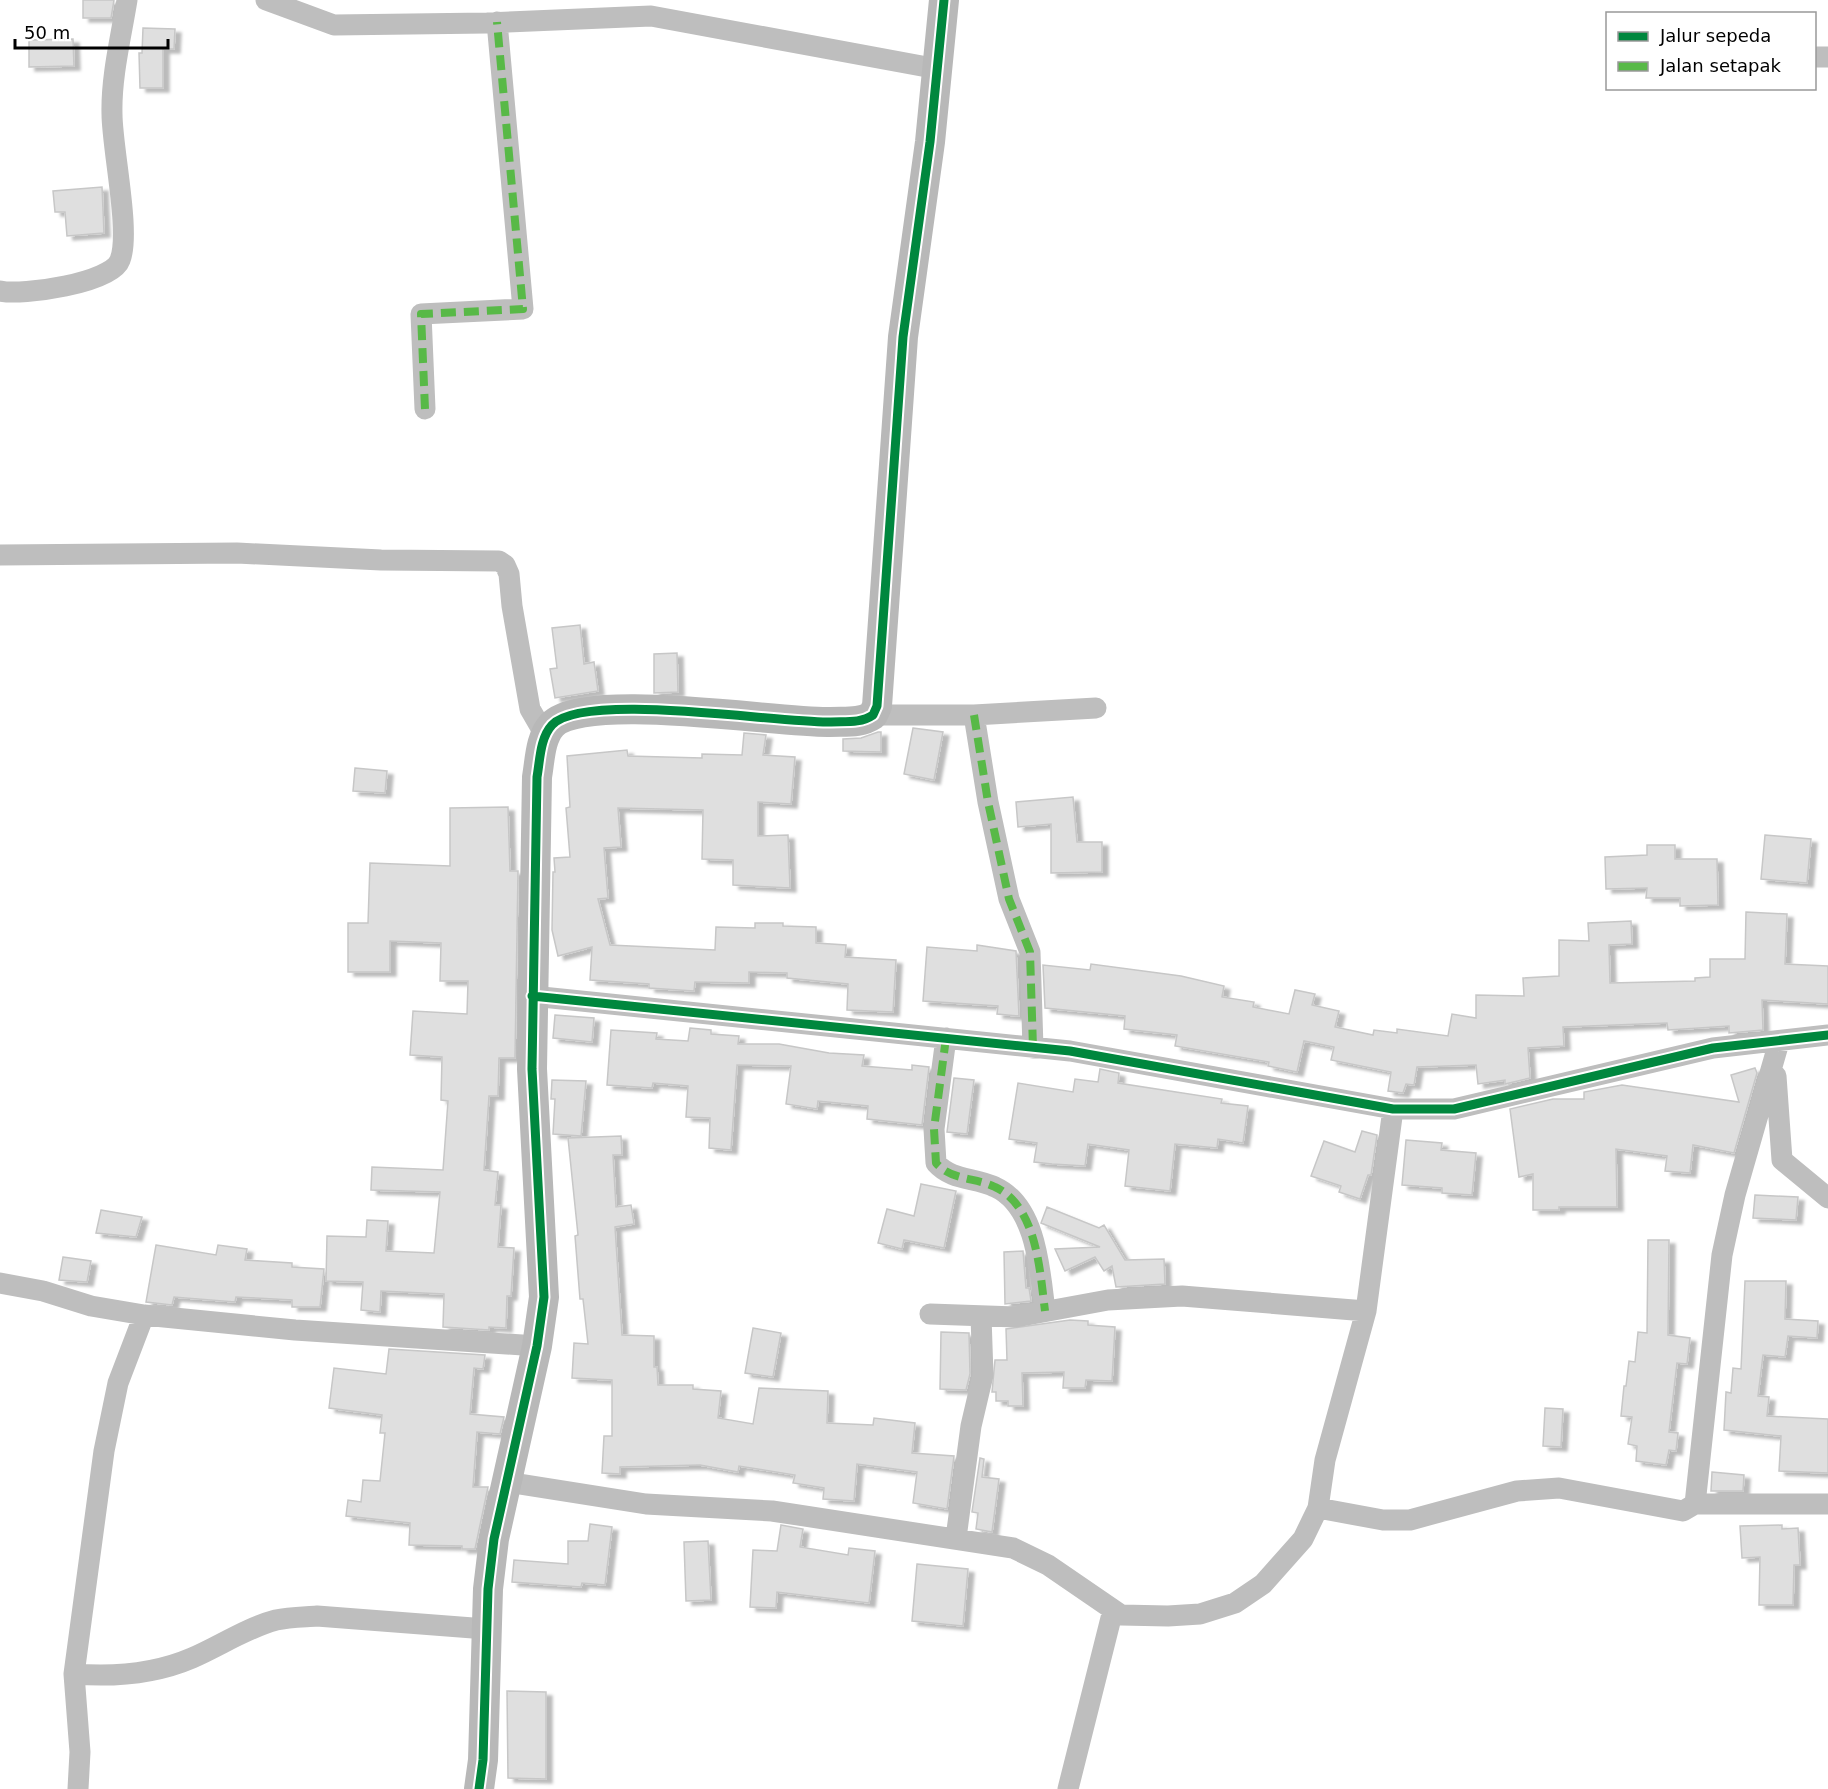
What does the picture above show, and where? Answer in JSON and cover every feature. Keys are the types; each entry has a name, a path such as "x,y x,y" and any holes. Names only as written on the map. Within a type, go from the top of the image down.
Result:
{"street":[{"path":"0,291 30,292 83,281 114,270 120,261 123,237 111,112 127,0"},
{"path":"266,0 334,25 651,16 938,69"},
{"path":"873,715 877,706 906,305 938,69 944,0"},
{"path":"425,409 422,314 523,309 497,22"},
{"path":"0,555 237,553 381,560 499,561 505,565 509,574 512,606 530,709 545,735"},
{"path":"479,1789 483,1760 486,1629 494,1539 537,1346 543,1297 544,1266 532,1069 532,996 537,777 545,735 553,724 564,717 593,710 628,709 812,722 860,721 873,715 974,715 1096,708"},
{"path":"974,715 988,802 1009,899 1030,952 1033,1048"},
{"path":"532,996 1070,1051 1394,1109 1454,1109 1713,1048 1777,1051 1828,1035"},
{"path":"946,1038 934,1129 933,1149 936,1163 953,1176 995,1187 1011,1199 1025,1219 1033,1238 1045,1311"},
{"path":"1777,1051 1778,1131 1782,1160 1828,1198"},
{"path":"1695,1504 1722,1256 1735,1195 1777,1051"},
{"path":"507,1482 646,1504 772,1511 1013,1548 1048,1565 1121,1615 1168,1617 1200,1614 1235,1604 1263,1584 1303,1539 1318,1508 1325,1460 1366,1311 1394,1109"},
{"path":"0,1283 43,1291 91,1306 144,1315 295,1330 537,1346"},
{"path":"930,1314 1016,1317 1108,1300 1182,1296 1366,1311"},
{"path":"78,1789 80,1752 74,1674 104,1451 118,1383 144,1315"},
{"path":"956,1538 971,1426 983,1375 981,1316"},
{"path":"1318,1508 1383,1520 1410,1520 1517,1491 1559,1488 1683,1511 1695,1504 1828,1504"},
{"path":"1068,1789 1113,1610"},
{"path":"74,1674 108,1677 149,1671 190,1659 276,1620 296,1617 317,1616 486,1629"}],"building":[{"path":"83,0 114,0 111,18 83,18"},
{"path":"143,28 175,29 174,49 163,49 163,88 140,88 139,53 142,53"},
{"path":"73,39 74,66 29,67 29,40"},
{"path":"102,187 104,233 67,236 65,212 55,212 53,191"},
{"path":"580,625 584,664 594,662 598,691 555,698 550,669 557,668 552,628"},
{"path":"677,653 678,692 654,693 654,654"},
{"path":"913,728 943,732 934,780 904,774"},
{"path":"881,732 881,752 843,751 843,739 861,738"},
{"path":"744,733 766,735 763,755 795,757 791,804 758,802 758,836 788,835 790,888 733,885 733,860 702,859 703,810 618,808 621,847 604,848 608,898 598,899 610,945 715,950 716,927 755,928 755,923 783,923 783,926 816,927 816,943 846,945 845,957 896,960 893,1012 847,1010 848,984 787,978 787,973 749,972 749,983 695,982 694,991 649,988 649,984 590,980 592,947 558,956 552,930 553,872 555,872 554,858 570,857 566,808 570,807 567,756 627,750 628,756 702,758 702,754 742,755"},
{"path":"355,768 387,771 385,793 353,791"},
{"path":"1073,797 1077,842 1102,842 1102,872 1051,873 1051,824 1018,827 1016,802"},
{"path":"508,807 510,871 518,871 515,1058 499,1058 498,1096 489,1096 484,1170 498,1172 495,1205 501,1205 498,1247 514,1248 511,1296 507,1296 506,1328 489,1327 489,1330 443,1327 444,1294 381,1291 380,1312 361,1310 363,1282 326,1281 327,1236 366,1237 367,1220 388,1221 386,1251 434,1253 440,1192 371,1190 372,1167 443,1170 448,1101 441,1100 442,1057 410,1055 413,1011 467,1014 468,981 440,981 441,943 390,941 390,972 348,972 348,923 368,923 370,863 450,866 450,808"},
{"path":"1765,835 1811,839 1807,883 1761,879"},
{"path":"1647,845 1675,845 1675,859 1717,859 1718,905 1680,906 1680,898 1646,898 1647,888 1606,889 1605,857 1647,855"},
{"path":"1746,912 1787,914 1785,964 1828,966 1828,1004 1762,1000 1763,1030 1729,1033 1729,1026 1668,1030 1667,1023 1563,1027 1564,1046 1528,1048 1530,1078 1505,1084 1505,1080 1478,1084 1476,1065 1417,1067 1414,1085 1406,1084 1403,1093 1388,1091 1391,1072 1331,1060 1334,1047 1304,1041 1297,1072 1268,1066 1269,1062 1175,1046 1177,1035 1124,1029 1125,1016 1045,1008 1043,965 1090,970 1091,964 1181,976 1224,986 1222,997 1254,1002 1253,1007 1289,1014 1295,990 1315,994 1312,1005 1339,1011 1335,1027 1373,1035 1374,1030 1397,1033 1397,1029 1448,1036 1452,1014 1476,1018 1476,995 1524,996 1523,978 1559,976 1559,940 1589,941 1588,923 1631,921 1632,944 1609,945 1610,983 1695,981 1695,978 1710,977 1710,959 1745,959"},
{"path":"977,945 1016,951 1019,1016 997,1014 998,1006 923,1001 927,947 977,951"},
{"path":"555,1015 594,1018 592,1042 553,1038"},
{"path":"690,1028 711,1030 711,1034 739,1036 738,1044 779,1044 829,1053 864,1055 862,1066 912,1070 912,1065 929,1067 922,1125 867,1119 868,1106 818,1101 817,1109 786,1104 791,1066 737,1065 731,1150 709,1148 710,1118 686,1117 688,1086 653,1083 652,1088 607,1085 611,1030 657,1033 656,1039 688,1041"},
{"path":"1755,1068 1757,1073 1734,1153 1693,1145 1690,1173 1665,1171 1667,1156 1616,1149 1617,1207 1559,1207 1559,1210 1533,1210 1533,1174 1519,1177 1510,1109 1553,1099 1584,1099 1584,1092 1622,1085 1739,1102 1731,1075"},
{"path":"1100,1069 1119,1073 1118,1083 1222,1099 1221,1103 1248,1106 1243,1143 1218,1139 1217,1148 1175,1144 1170,1191 1125,1186 1129,1150 1088,1144 1085,1166 1052,1164 1034,1162 1037,1143 1009,1139 1018,1083 1073,1092 1075,1079 1098,1082"},
{"path":"954,1078 974,1080 967,1134 947,1132"},
{"path":"552,1080 586,1081 581,1136 553,1134 555,1099 551,1099"},
{"path":"1362,1131 1377,1135 1371,1175 1368,1175 1360,1199 1339,1192 1341,1186 1311,1176 1324,1141 1355,1152"},
{"path":"621,1136 622,1155 613,1155 616,1207 631,1205 634,1224 615,1227 622,1335 654,1336 654,1367 657,1367 658,1385 693,1385 693,1389 721,1391 718,1418 753,1424 759,1388 828,1391 827,1423 873,1425 874,1418 915,1423 912,1453 954,1456 947,1509 913,1503 917,1472 857,1464 854,1501 823,1499 824,1488 793,1483 795,1475 739,1466 738,1472 700,1465 620,1467 620,1474 602,1473 604,1436 612,1436 612,1380 572,1378 574,1343 588,1344 583,1299 580,1299 575,1236 578,1235 568,1138"},
{"path":"1406,1140 1442,1143 1441,1150 1476,1153 1472,1195 1442,1193 1442,1188 1402,1185"},
{"path":"921,1184 956,1191 944,1248 904,1240 902,1249 878,1243 887,1209 914,1216"},
{"path":"1755,1195 1798,1197 1796,1220 1753,1218"},
{"path":"1047,1207 1099,1228 1104,1225 1125,1260 1164,1259 1165,1284 1116,1287 1112,1266 1104,1271 1095,1257 1065,1271 1055,1249 1100,1247 1041,1223"},
{"path":"101,1210 142,1217 136,1237 96,1233"},
{"path":"1648,1240 1669,1240 1668,1335 1690,1338 1687,1364 1677,1363 1669,1432 1678,1433 1676,1451 1669,1450 1666,1465 1636,1461 1637,1446 1628,1444 1632,1417 1621,1416 1629,1361 1635,1362 1638,1332 1647,1333"},
{"path":"156,1245 216,1255 218,1245 247,1249 245,1260 292,1263 292,1267 324,1269 320,1307 292,1307 292,1300 236,1297 235,1302 174,1297 172,1305 146,1302"},
{"path":"1023,1251 1026,1288 1029,1288 1031,1301 1005,1304 1004,1252"},
{"path":"63,1257 91,1261 87,1282 59,1280"},
{"path":"1745,1281 1786,1281 1785,1319 1818,1321 1817,1338 1788,1336 1785,1357 1763,1355 1758,1396 1769,1397 1767,1416 1828,1419 1828,1473 1779,1471 1781,1436 1724,1430 1726,1392 1731,1393 1733,1368 1741,1369"},
{"path":"1070,1320 1088,1321 1088,1325 1115,1327 1112,1381 1086,1380 1085,1388 1063,1388 1064,1372 1022,1373 1023,1406 1008,1406 1008,1401 996,1401 996,1392 992,1392 995,1360 1007,1360 1006,1329"},
{"path":"753,1328 781,1333 773,1377 745,1373"},
{"path":"941,1332 969,1333 970,1374 966,1390 940,1389"},
{"path":"389,1349 485,1355 483,1369 474,1368 470,1414 504,1417 500,1434 477,1432 473,1487 488,1487 475,1549 462,1549 462,1546 409,1545 410,1523 346,1516 348,1500 361,1502 363,1480 380,1481 385,1433 380,1433 382,1415 329,1408 334,1368 386,1374"},
{"path":"1545,1408 1563,1409 1561,1447 1543,1446"},
{"path":"980,1458 984,1459 982,1477 999,1479 992,1532 976,1529 978,1513 972,1512"},
{"path":"1712,1472 1744,1475 1743,1491 1711,1491"},
{"path":"590,1524 612,1527 605,1585 582,1583 581,1587 512,1582 514,1560 568,1564 568,1541 588,1541"},
{"path":"781,1525 803,1529 800,1547 848,1555 849,1548 875,1551 869,1603 777,1592 776,1608 750,1607 753,1550 777,1551"},
{"path":"1782,1525 1782,1529 1798,1528 1800,1565 1794,1565 1793,1605 1759,1605 1760,1557 1742,1558 1740,1526"},
{"path":"708,1541 711,1600 686,1601 684,1542"},
{"path":"917,1564 968,1569 963,1626 912,1621"},
{"path":"507,1691 546,1692 546,1779 508,1778"}],"marked path":[{"path":"425,409 421,314 523,309 497,22"},
{"path":"974,715 988,802 1009,899 1030,952 1033,1048"},
{"path":"946,1038 934,1129 936,1163 956,1176 995,1187 1009,1196 1020,1209 1034,1242 1045,1311"}],"cycle path":[{"path":"479,1789 483,1760 488,1589 494,1539 537,1346 544,1297 532,1069 537,777 543,743 552,725 571,715 601,710 683,711 829,722 857,721 873,715 877,706 903,337 930,142 944,0"},
{"path":"532,996 1070,1051 1393,1109 1454,1109 1713,1048 1828,1035"}]}
